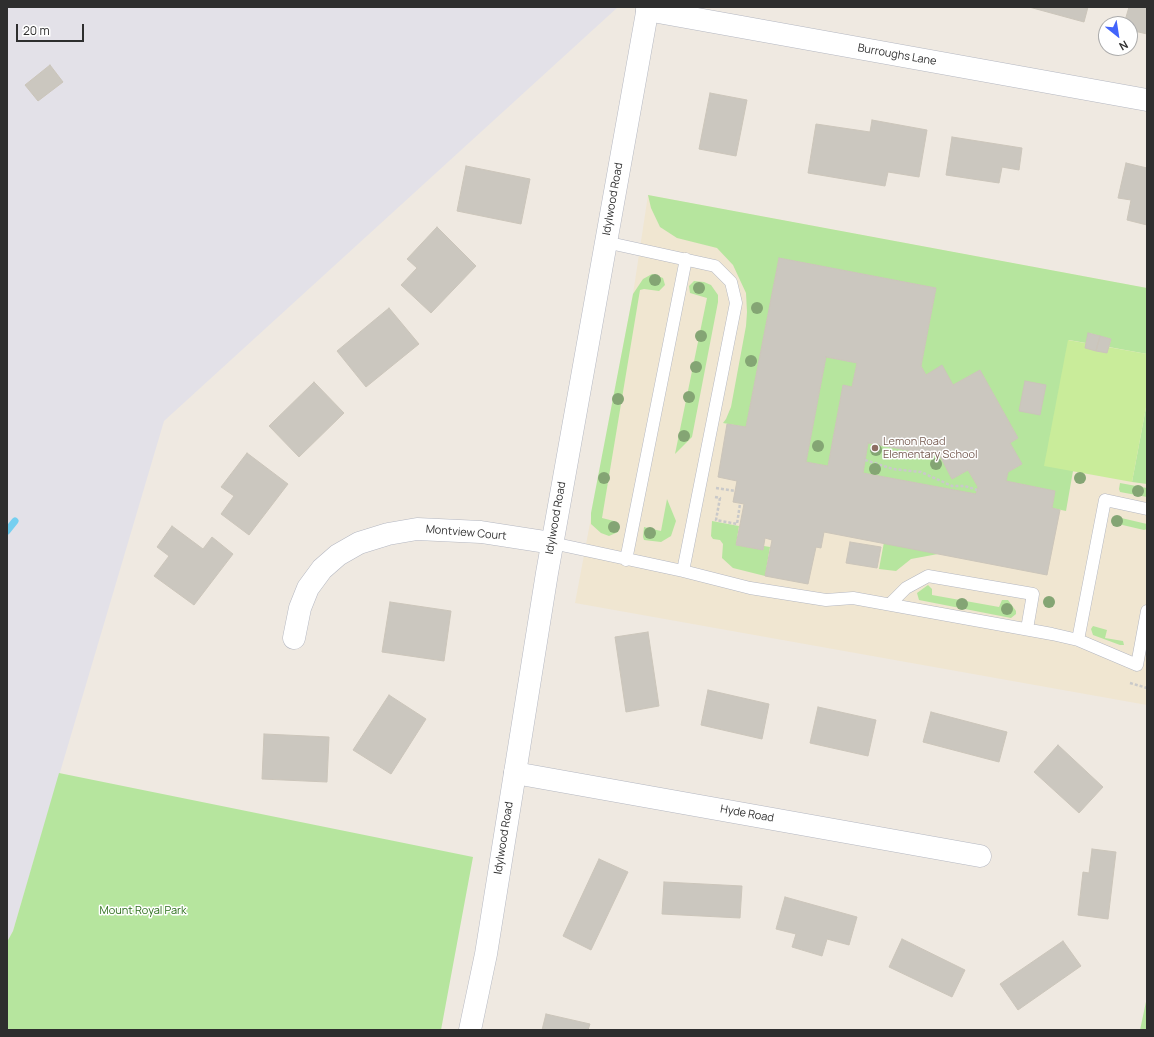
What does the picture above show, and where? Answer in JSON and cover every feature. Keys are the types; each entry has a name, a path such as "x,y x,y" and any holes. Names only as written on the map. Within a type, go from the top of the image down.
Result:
{"street":[{"name":"Burroughs Lane","path":"648,8 1147,100"},
{"name":"Idylwood Road","path":"470,1030 486,954 552,543 648,8"},
{"name":"Montview Court","path":"294,638 300,608 308,588 322,569 338,555 359,543 388,534 417,529 481,532 552,543"},
{"name":"Hyde Road","path":"515,773 980,856"}],"lane":[{"path":"605,242 715,266 731,282 736,303 683,571"},
{"path":"626,560 686,259"},
{"path":"1078,640 1105,500 1147,509"},
{"path":"552,543 683,571 750,588 826,600 853,598 1027,629 1078,640 1137,665 1147,611"},
{"path":"890,604 906,588 928,576 1033,594 1027,629"}],"path":[{"path":"865,460 893,469 921,472 952,486 964,486 977,490"},
{"path":"714,488 735,491"},
{"path":"715,497 720,498 716,520 736,524 740,504"}],"shaded area":[{"path":"7,7 618,7 164,421 13,931 7,942"},
{"name":"Lemon Road Elementary School","path":"648,195 1147,288 1147,705 575,603 633,294"}],"green space":[{"path":"648,195 1147,288 1147,354 1109,347 1111,339 1089,333 1086,343 1069,340 1073,471 1066,511 1052,508 1055,491 1006,481 1008,472 1022,464 1010,443 1018,438 980,370 953,385 942,366 926,375 921,366 936,288 779,258 746,427 723,423 731,407 746,326 746,293 733,265 717,248 677,238 660,227 651,208"},
{"path":"652,274 663,278 665,285 659,291 644,289 640,290 602,518 614,521 619,525 618,532 609,536 601,533 591,524 591,513 633,294 643,279"},
{"path":"694,281 704,282 711,285 718,295 718,302 692,437 675,454 707,298 690,293 689,286"},
{"path":"1068,340 1147,354 1147,402 1132,482 1044,466"},
{"path":"826,357 857,363 852,387 843,385 828,466 806,462"},
{"path":"1147,402 1147,484 1132,482"},
{"path":"868,443 940,456 952,479 968,470 978,487 976,494 863,473"},
{"path":"1120,483 1147,488 1147,497 1120,492"},
{"path":"667,499 676,521 671,536 661,542 644,540 644,527 661,531"},
{"path":"1117,517 1147,524 1147,529 1144,530 1114,523 1113,519"},
{"path":"712,521 739,526 736,545 763,550 764,546 770,547 765,576 733,568 722,558 723,544 720,540 713,539 711,536"},
{"path":"884,542 938,554 911,559 896,571 879,569"},
{"path":"928,585 932,589 932,595 999,607 1002,600 1008,600 1016,611 1016,614 1011,618 919,600 917,593"},
{"path":"1093,626 1107,630 1105,638 1123,641 1124,645 1120,645 1093,635 1091,629"},
{"name":"Mount Royal Park","path":"59,773 473,857 441,1030 7,1030 7,942 13,931"},
{"path":"1147,997 1147,1030 1140,1030"}],"building":[{"path":"1029,7 1088,7 1084,22"},
{"path":"1129,7 1147,7 1147,34 1138,32 1138,16 1126,16"},
{"path":"50,65 63,82 38,101 25,85"},
{"path":"710,93 747,100 736,156 699,149"},
{"path":"872,120 927,130 919,177 888,172 885,186 808,173 816,124 870,132"},
{"path":"952,137 1022,148 1019,170 1002,167 999,183 946,175"},
{"path":"1126,163 1147,168 1147,225 1127,220 1131,200 1118,198"},
{"path":"466,166 530,179 521,224 457,211"},
{"path":"437,227 476,266 431,313 401,285 417,268 407,259"},
{"path":"779,258 936,288 921,366 926,375 942,365 953,385 980,370 1018,438 1010,443 1022,464 1008,472 1006,481 1055,491 1052,508 1060,510 1047,575 824,532 821,548 816,547 808,584 765,576 772,540 765,538 763,550 736,545 744,504 733,502 737,481 718,477 727,424 746,427","holes":["826,357 857,363 852,387 843,385 828,466 806,462","868,443 940,456 952,479 968,470 978,487 976,494 863,473"]},
{"path":"389,308 419,344 366,387 337,351"},
{"path":"1088,333 1100,336 1096,351 1085,348"},
{"path":"1100,336 1111,339 1107,353 1096,351"},
{"path":"1025,381 1046,385 1040,415 1019,411"},
{"path":"314,382 344,413 299,457 269,426"},
{"path":"247,453 288,484 249,535 221,514 234,496 221,487"},
{"path":"172,526 203,549 212,537 233,554 194,605 154,576 169,556 157,547"},
{"path":"850,542 881,547 877,568 846,563"},
{"path":"390,602 451,611 444,661 382,652"},
{"path":"648,632 659,706 626,712 615,637"},
{"path":"708,690 769,704 762,739 701,725"},
{"path":"389,695 426,719 391,774 353,750"},
{"path":"818,707 876,720 868,756 810,743"},
{"path":"931,712 1007,732 999,762 923,742"},
{"path":"264,734 329,737 327,782 262,779"},
{"path":"1058,745 1103,787 1079,813 1034,772"},
{"path":"1092,849 1116,852 1108,919 1078,915 1083,872 1089,873"},
{"path":"599,859 628,872 591,950 563,936"},
{"path":"664,882 742,886 740,918 662,914"},
{"path":"785,897 857,917 849,945 827,939 822,956 792,947 796,934 776,929"},
{"path":"902,939 965,970 952,997 889,967"},
{"path":"1063,941 1081,966 1018,1010 1000,984"},
{"path":"546,1014 590,1024 588,1030 542,1030"}],"waterway":[{"path":"7,531 15,521"}],"place":[{"name":"Lemon Road Elementary School","path":"875,448"}]}
